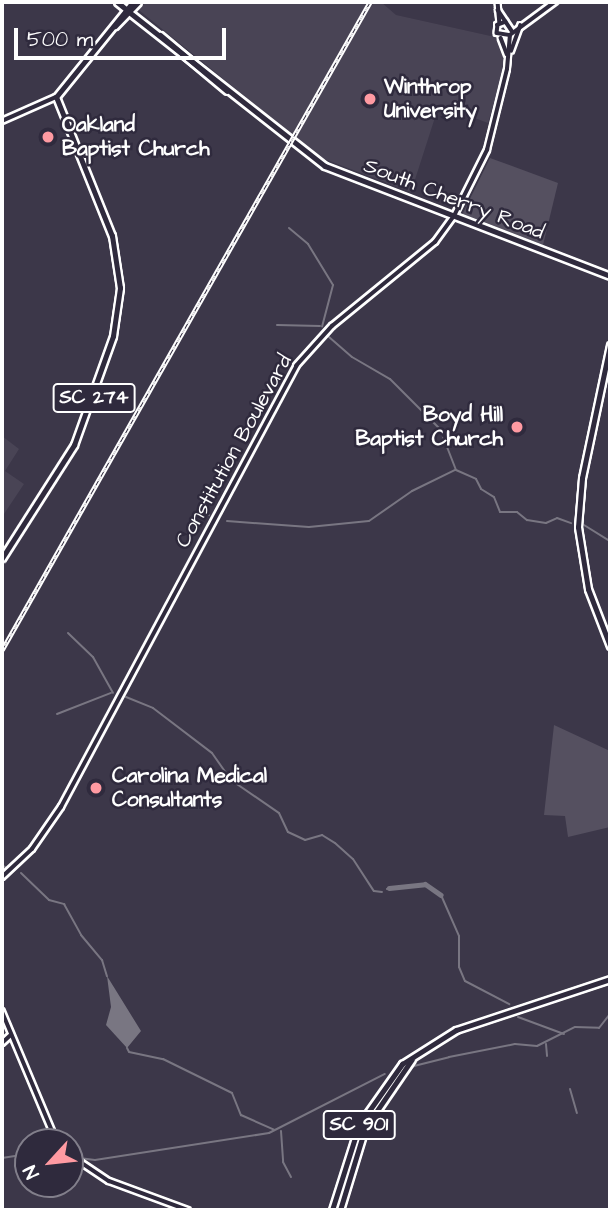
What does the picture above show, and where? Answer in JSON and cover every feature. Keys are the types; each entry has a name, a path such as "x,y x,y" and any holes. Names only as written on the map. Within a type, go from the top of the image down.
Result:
{"main road":[{"name":"South Cherry Road","path":"117,2 290,143 337,172 610,276"},
{"path":"56,97 135,2"},
{"name":"SC 274","path":"2,558 66,460 105,366 120,290 115,249 105,218 56,97"},
{"path":"610,345 582,478 578,526 587,589 610,646"},
{"name":"SC 901","path":"332,1210 350,1150 369,1106 414,1056 456,1030 610,979"},
{"name":"SC 901","path":"340,1210 365,1128 414,1056"}],"street":[{"path":"498,2 500,23 496,30 509,59"},
{"path":"500,36 511,33 555,2"},
{"name":"Constitution Boulevard","path":"2,877 32,849 61,807 296,366 327,331 435,242 454,216 483,162 509,59 511,33 508,23 498,10"},
{"path":"500,23 525,21"},
{"path":"509,59 514,36 525,21"},
{"path":"2,121 56,97"},
{"path":"2,1011 51,1128"},
{"path":"2,1040 11,1035"},
{"path":"84,1164 109,1181 188,1210"}],"shaded area":[{"name":"Winthrop University","path":"129,2 381,2 396,15 495,37 502,45 504,67 488,123 439,105 411,192 319,157"},
{"path":"490,158 558,183 543,245 462,215"},
{"path":"2,436 19,449 5,471 24,484 2,517"},
{"path":"554,725 610,751 610,827 568,837 565,816 544,815"},
{"path":"107,976 141,1031 127,1048 106,1025 111,1007"}],"waterway":[{"path":"289,228 308,244 333,285 322,327"},
{"path":"277,325 320,326"},
{"path":"329,337 352,357 390,379 440,429 456,470 476,479 481,489 494,497 500,512 517,512 527,520 546,523 557,518 571,523"},
{"path":"227,521 309,527 369,521 412,491 455,470"},
{"path":"201,511 209,515"},
{"path":"584,525 610,541"},
{"path":"68,633 93,657 113,693"},
{"path":"57,714 111,693"},
{"path":"126,697 153,708 212,753 231,780 279,813 288,832 305,840 322,835 335,843 353,859 374,891 382,892"},
{"path":"21,873 49,900 64,904 81,935 102,960 107,976"},
{"path":"389,888 425,884 441,895"},
{"path":"441,895 459,936 459,967 465,981 509,1004"},
{"path":"404,1075 414,1066 449,1057 515,1044 537,1046 575,1027 599,1028 610,1014"},
{"path":"518,1017 564,1034"},
{"path":"546,1044 547,1056"},
{"path":"127,1048 129,1052 163,1059 232,1093 241,1115 274,1130"},
{"path":"84,1159 95,1160 269,1133 385,1074"},
{"path":"570,1089 577,1113"},
{"path":"281,1131 283,1162 291,1177"},
{"path":"2,1158 14,1156"}],"railway":[{"path":"2,650 370,2"}],"place":[{"name":"Winthrop University","path":"370,99"},
{"name":"Oakland Baptist Church","path":"48,137"},
{"name":"Boyd Hill Baptist Church","path":"517,427"},
{"name":"Carolina Medical Consultants","path":"96,788"}]}
